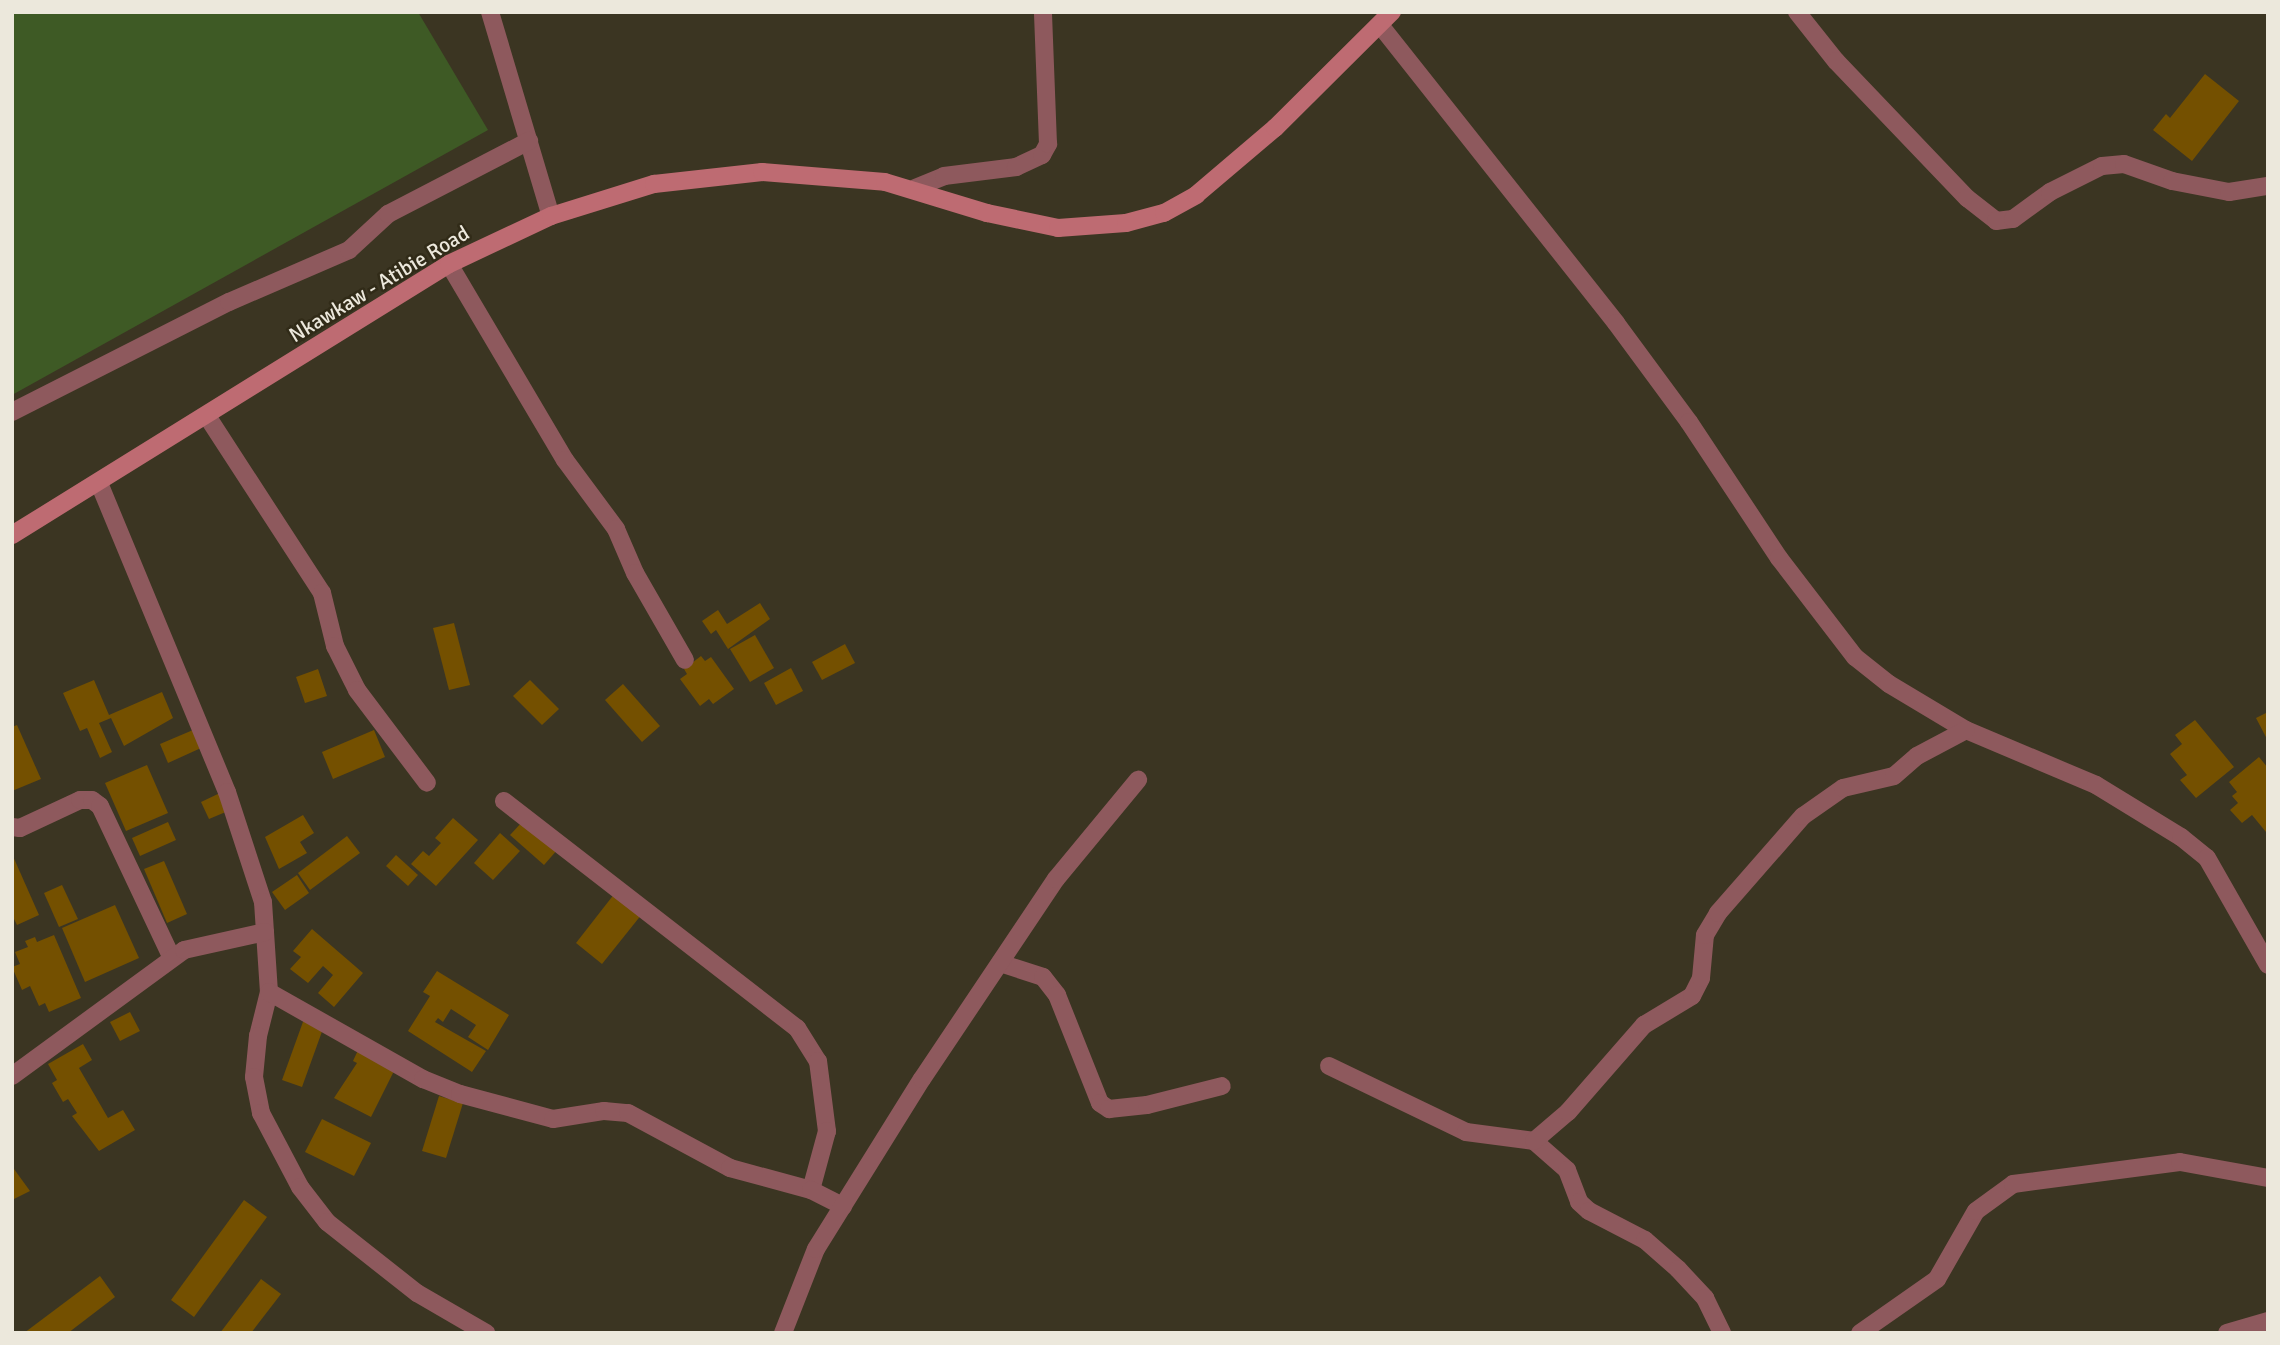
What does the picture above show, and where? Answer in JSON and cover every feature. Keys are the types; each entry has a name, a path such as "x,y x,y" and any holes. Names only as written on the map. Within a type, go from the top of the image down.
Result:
{"main road":[{"name":"Nkawkaw - Atibie Road","path":"12,536 449,264 551,216 624,191 718,175 809,172 915,188 987,213 1058,228 1126,223 1164,212 1196,195 1233,166 1386,18"}],"street":[{"path":"490,12 551,216"},
{"path":"915,188 944,176 1016,167 1042,155 1048,144 1044,12"},
{"path":"1797,12 1836,61 1967,198 1996,220 2013,219 2050,192 2102,166 2124,164 2172,181 2229,192 2268,186"},
{"path":"1386,18 1616,323 1836,635 1889,684 1966,730 2095,785 2181,837 2207,858 2268,965"},
{"path":"12,412 229,302 349,250 388,214 529,141"},
{"path":"449,264 565,460 616,529 635,573 685,660"},
{"path":"207,416 322,593 335,646 357,690 427,783"},
{"path":"99,483 227,792 262,902 269,992 258,1036 254,1077 261,1113 300,1187 327,1222 362,1254 416,1293 486,1333"},
{"path":"1534,1141 1568,1111 1644,1025 1692,996 1701,978 1705,935 1718,913 1803,816 1843,788 1894,776 1917,757 1966,730"},
{"path":"783,1333 816,1249 1056,879 1138,780"},
{"path":"12,827 20,828 80,800 92,800 100,806 172,958"},
{"path":"504,801 797,1028 818,1061 827,1131 811,1190"},
{"path":"12,1076 172,958 214,940 265,932"},
{"path":"1000,963 1043,978 1056,995 1100,1103 1109,1109 1147,1105 1222,1086"},
{"path":"269,992 423,1079 460,1094 553,1119 604,1111 628,1113 730,1168 811,1190 844,1206"},
{"path":"1329,1066 1466,1132 1534,1141 1562,1165 1579,1202 1588,1211 1645,1240 1678,1269 1705,1298 1722,1333"},
{"path":"1860,1333 1937,1279 1976,1211 2013,1184 2180,1162 2268,1178"},
{"path":"2227,1333 2268,1321"}],"green space":[{"path":"12,12 418,12 488,130 12,395"}],"building":[{"path":"2205,74 2239,101 2192,161 2153,130 2166,114 2170,118"},
{"path":"760,603 770,619 728,649 716,630 711,634 702,621 718,610 727,624"},
{"path":"454,623 470,685 449,690 433,628"},
{"path":"755,635 774,668 750,682 730,649"},
{"path":"845,644 855,663 822,680 812,662"},
{"path":"701,656 705,661 711,657 734,689 713,704 709,699 700,706 680,679 687,674 684,669"},
{"path":"791,668 803,691 776,705 764,683"},
{"path":"318,669 327,696 305,703 296,677"},
{"path":"94,680 109,715 162,692 173,718 124,746 111,718 99,723 112,752 100,758 87,728 80,731 63,693"},
{"path":"530,680 559,709 542,725 513,696"},
{"path":"623,684 660,726 642,742 605,700"},
{"path":"2268,712 2268,741 2256,718"},
{"path":"2195,720 2234,767 2196,798 2180,780 2187,775 2170,754 2182,744 2175,735"},
{"path":"17,725 41,779 12,791 12,727"},
{"path":"193,730 201,748 168,763 160,744"},
{"path":"374,730 385,757 333,779 322,752"},
{"path":"2259,757 2268,768 2266,832 2252,815 2242,823 2230,810 2238,803 2232,796 2237,792 2229,782"},
{"path":"147,765 168,813 126,831 105,783"},
{"path":"220,793 228,811 209,819 201,802"},
{"path":"303,815 314,833 300,842 307,853 279,869 265,837"},
{"path":"453,818 478,840 436,886 411,864 423,851 429,856 441,843 435,838"},
{"path":"524,820 558,849 544,865 510,835"},
{"path":"168,822 176,840 140,856 132,838"},
{"path":"500,833 520,851 493,880 474,863"},
{"path":"347,836 360,853 310,890 298,873"},
{"path":"12,854 39,915 17,925 12,915"},
{"path":"396,855 418,875 408,886 386,866"},
{"path":"164,861 187,914 167,923 144,869"},
{"path":"297,875 309,893 285,910 272,892"},
{"path":"62,885 78,919 59,927 44,893"},
{"path":"615,893 642,914 602,964 576,943"},
{"path":"115,905 139,958 85,982 62,928"},
{"path":"312,929 363,973 334,1007 318,993 333,975 323,966 308,983 290,969 301,957 293,951"},
{"path":"54,935 81,998 49,1012 45,1003 39,1006 30,986 22,990 12,967 20,964 15,952 28,947 25,941 35,937 37,942"},
{"path":"437,971 509,1015 488,1050 468,1037 476,1025 451,1009 443,1022 438,1018 435,1022 486,1051 472,1072 408,1031 430,996 423,992"},
{"path":"130,1012 140,1031 120,1041 110,1022"},
{"path":"304,1019 324,1026 302,1087 282,1080"},
{"path":"83,1044 92,1060 79,1068 108,1118 123,1110 135,1130 99,1151 72,1116 77,1113 68,1099 63,1102 52,1083 57,1080 48,1064"},
{"path":"359,1048 396,1067 371,1117 334,1098 357,1063 353,1061"},
{"path":"439,1096 463,1103 446,1158 422,1151"},
{"path":"322,1119 371,1143 354,1176 305,1152"},
{"path":"14,1169 30,1191 12,1200 12,1170"},
{"path":"244,1200 267,1217 194,1317 171,1300"},
{"path":"100,1276 115,1297 68,1333 24,1333"},
{"path":"261,1279 281,1294 251,1333 220,1333"}]}
